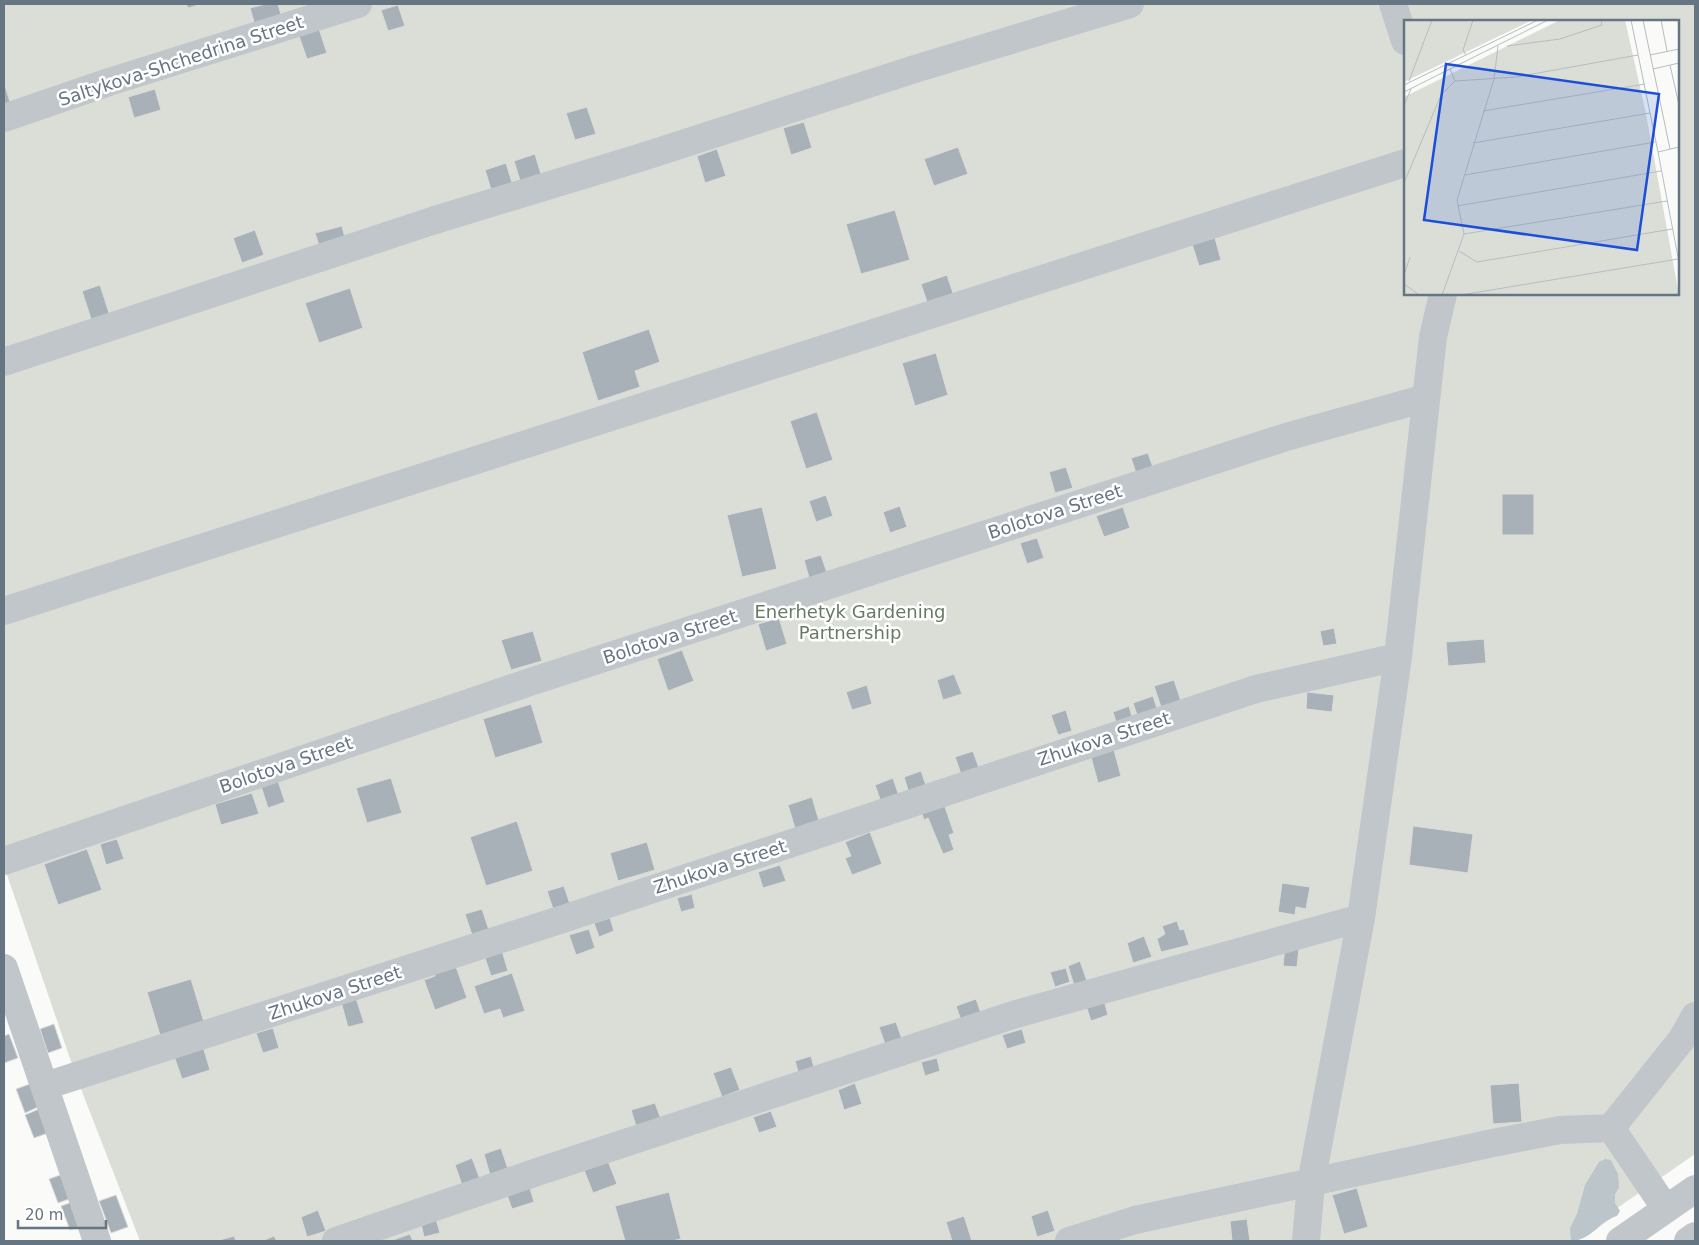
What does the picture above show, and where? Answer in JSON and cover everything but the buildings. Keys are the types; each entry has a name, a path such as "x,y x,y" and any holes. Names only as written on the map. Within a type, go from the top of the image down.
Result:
{"lane":[{"name":"Saltykova-Shchedrina Street","path":"4,118 109,82 358,4"},
{"path":"4,362 435,220 630,161 918,68 1130,4"},
{"path":"1394,4 1404,38"},
{"path":"4,611 1404,163"},
{"path":"1306,1241 1311,1183 1360,918 1398,657 1433,337 1443,295"},
{"name":"Bolotova Street","path":"4,861 543,678 1277,440 1426,398"},
{"name":"Zhukova Street","path":"45,1086 566,918 1256,689 1398,657"},
{"path":"336,1241 540,1171 1016,1014 1360,918"},
{"path":"4,968 96,1241"},
{"path":"1069,1241 1135,1220 1493,1143 1560,1130 1611,1128 1677,1045 1695,1016"},
{"path":"1611,1128 1666,1209"},
{"path":"1620,1241 1695,1189"},
{"path":"1688,1241 1695,1236"}],"green space":[{"name":"Enerhetyk Gardening Partnership","path":"4,4 1695,4 1695,1154 1570,1241 140,1241 76,1076 4,866"}],"shaded area":[{"path":"1605,1159 1611,1160 1618,1174 1619,1188 1615,1194 1615,1203 1620,1211 1617,1216 1605,1222 1584,1238 1571,1241 1570,1228 1577,1214 1585,1185 1599,1162"}]}
